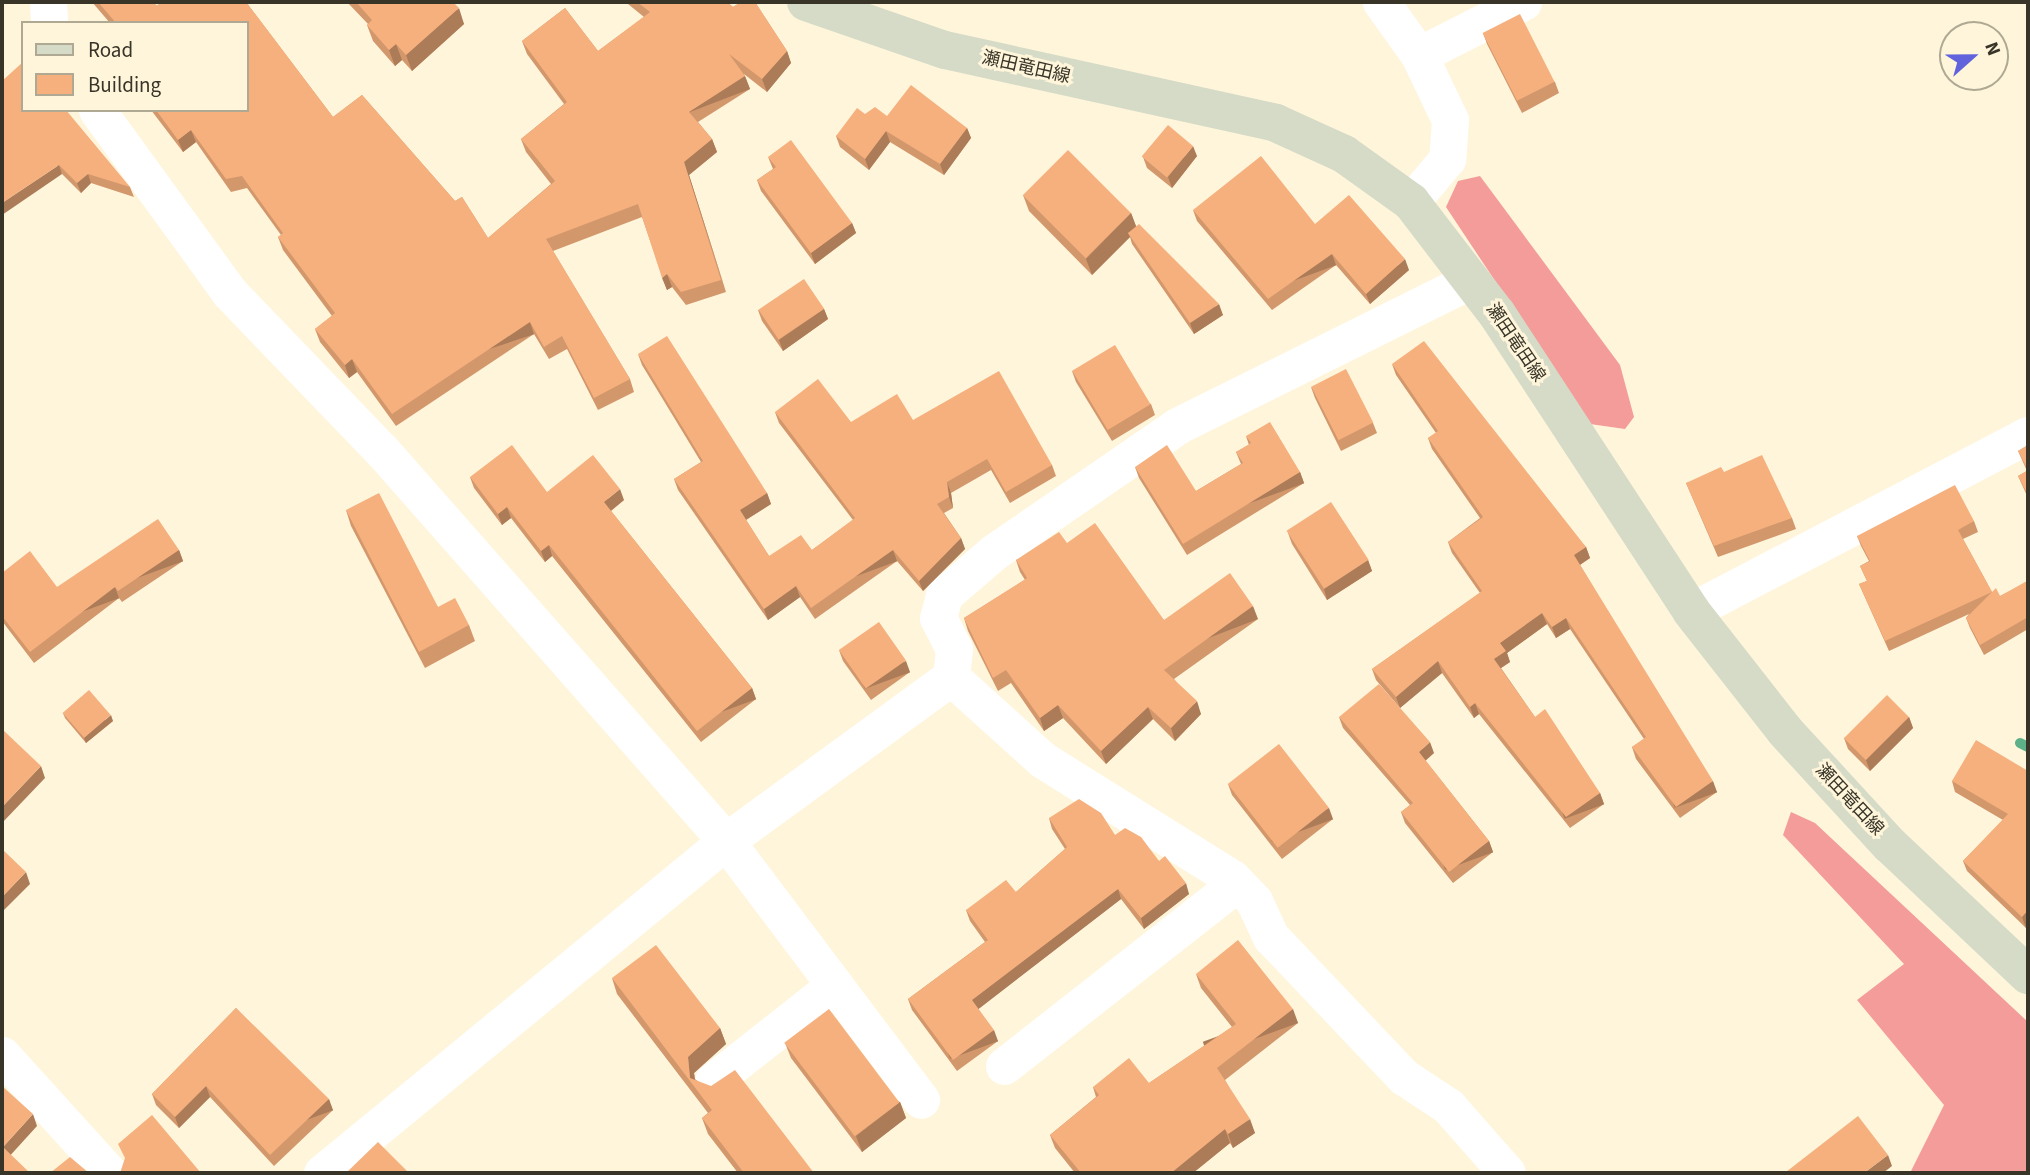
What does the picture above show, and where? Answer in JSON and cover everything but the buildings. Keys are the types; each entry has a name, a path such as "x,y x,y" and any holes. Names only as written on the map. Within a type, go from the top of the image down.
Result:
{"main road":[{"name":"瀬田竜田線","path":"807,2 945,50 1276,123 1344,154 1411,202 1471,280 1692,611 1785,731 1890,845 2028,975"}],"street":[{"path":"48,2 49,21"},
{"path":"1381,2 1419,55 1450,120 1447,159 1411,202"},
{"path":"1419,55 1523,2"},
{"path":"98,112 229,292 384,453 726,841 921,1100"},
{"path":"322,1173 726,841 951,677 954,649 938,618 944,595 994,552 1177,426 1471,280"},
{"path":"1692,611 2028,435"},
{"path":"951,677 1043,760 1237,883 1271,937 1404,1077 1448,1106 1507,1173"},
{"path":"1004,1066 1237,883"},
{"path":"713,1081 835,985"},
{"path":"2,1055 109,1173"}],"shaded area":[{"path":"1480,176 1620,365 1634,417 1625,429 1590,424 1446,207 1458,181"},
{"path":"1791,812 1815,823 2028,1022 2028,1173 1910,1173 1944,1105 1857,1000 1904,964 1783,835"}],"waterway":[{"path":"2020,743 2028,747"}]}
